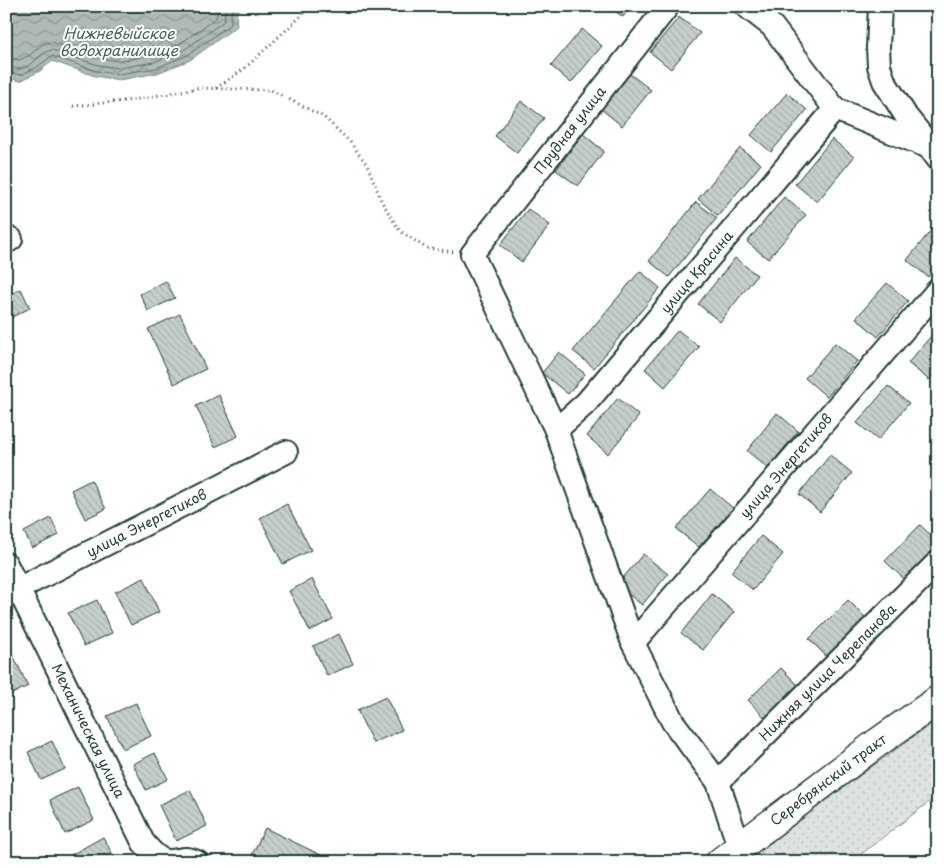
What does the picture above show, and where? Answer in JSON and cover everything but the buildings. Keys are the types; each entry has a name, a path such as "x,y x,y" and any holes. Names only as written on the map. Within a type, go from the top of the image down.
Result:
{"main road":[{"name":"Серебрянский тракт","path":"726,858 864,753 938,700"}],"street":[{"name":"Прудная улица","path":"472,254 668,6"},
{"path":"746,6 772,26 835,109 935,147"},
{"path":"880,6 878,48 884,81 902,110 935,147"},
{"name":"улица Красина","path":"556,430 586,403 835,109"},
{"path":"472,254 556,430 633,643 673,722 718,782 726,858"},
{"name":"улица Энергетиков","path":"633,643 938,290"},
{"name":"улица Энергетиков","path":"12,591 286,452"},
{"name":"Нижняя улица Черепанова","path":"718,782 938,562"},
{"name":"Механическая улица","path":"6,564 12,591 143,842 152,852 167,861 185,858 197,862"}],"path":[{"path":"216,88 244,69 312,6"},
{"path":"73,106 133,100 198,88 271,90 324,117 350,142 367,165 382,202 400,231 426,248 472,254"}],"shaded area":[{"path":"938,719 938,795 851,862 759,862 763,849 772,839"}],"water":[{"name":"Нижневыйское водохранилище","path":"6,6 241,6 236,15 237,26 190,60 157,73 119,80 95,76 52,61 40,71 20,81 6,77"}]}
